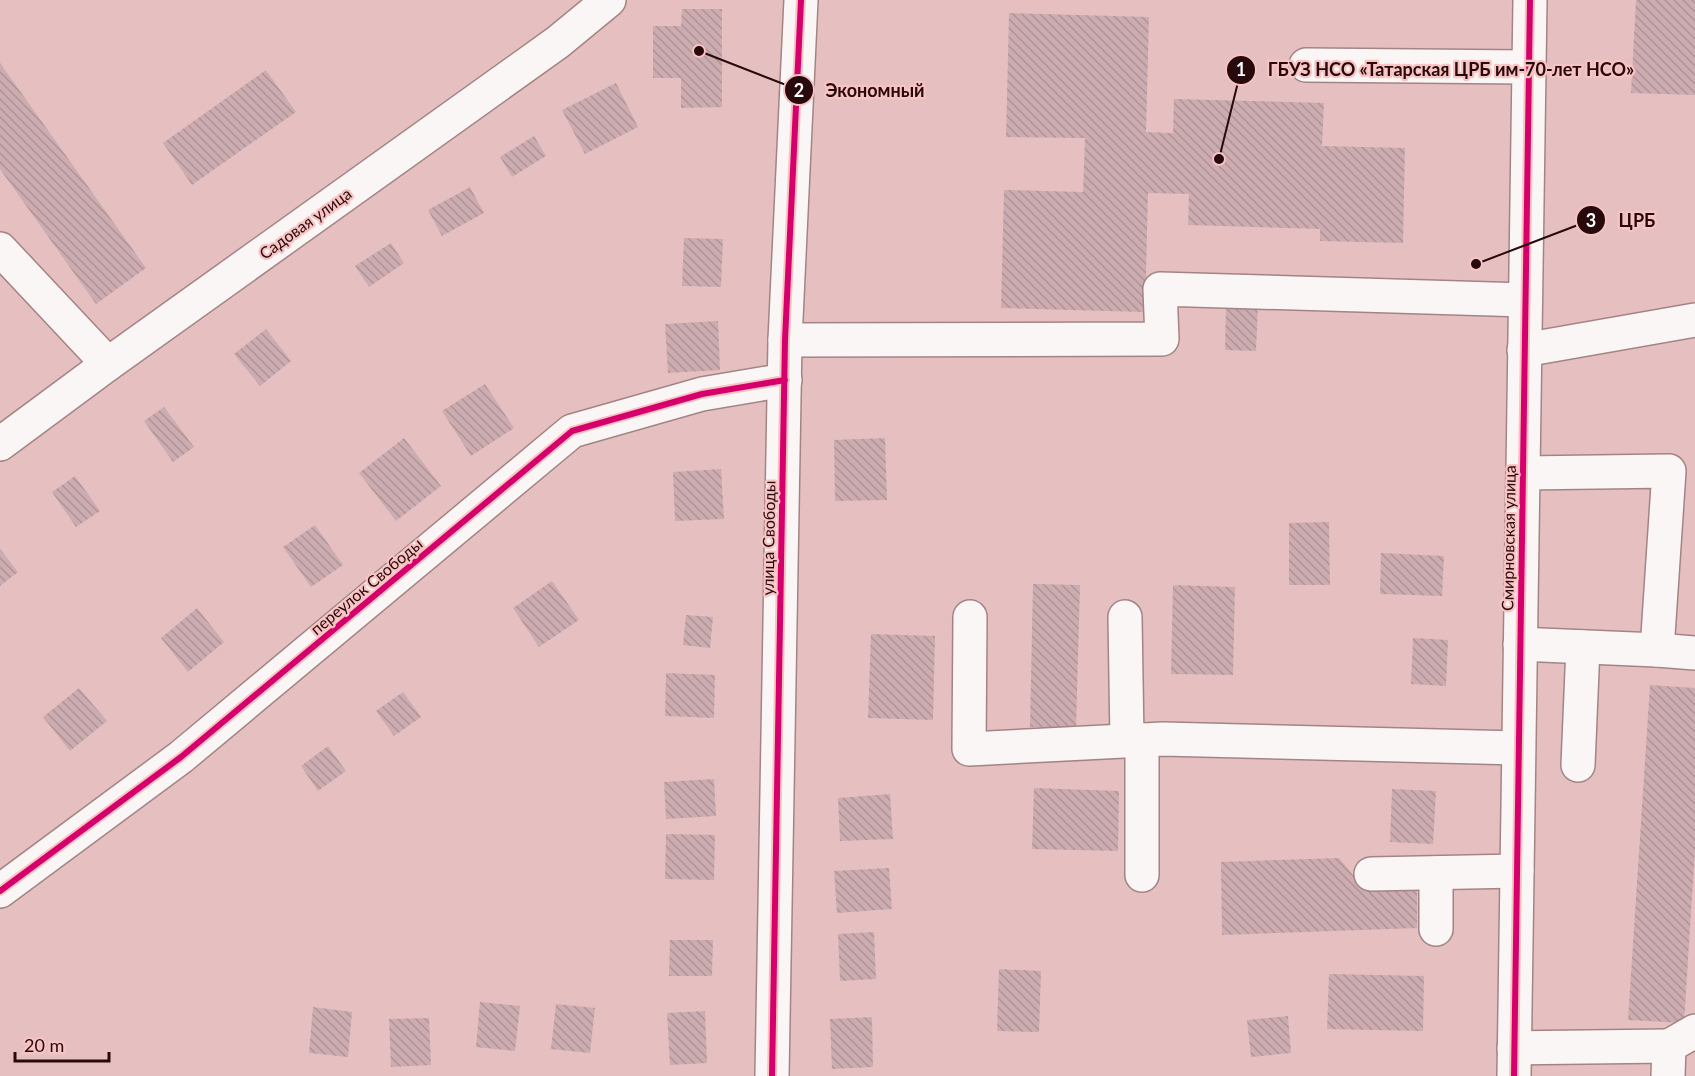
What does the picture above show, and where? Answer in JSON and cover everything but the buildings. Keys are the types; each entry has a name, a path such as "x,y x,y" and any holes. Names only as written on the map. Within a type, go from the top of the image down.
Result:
{"street":[{"name":"Садовая улица","path":"0,444 558,42 609,0"},
{"name":"улица Свободы","path":"772,1076 785,340 801,0"},
{"name":"Смирновская улица","path":"1514,1062 1530,0"},
{"path":"1306,65 1529,67"},
{"path":"0,249 108,364"},
{"path":"785,340 1162,339 1160,289 1525,300"},
{"path":"1524,350 1695,320"},
{"name":"переулок Свободы","path":"0,891 181,757 572,431 702,394 785,380"},
{"path":"1522,473 1682,472 1657,650"},
{"path":"970,617 969,749 1163,739 1518,748"},
{"path":"1125,617 1142,875"},
{"path":"1520,644 1657,650 1695,654"},
{"path":"1578,765 1583,647"},
{"path":"1371,874 1517,871"},
{"path":"1436,873 1437,929"},
{"path":"1514,1062 1677,1051"}],"cycle path":[{"path":"772,1076 785,340 801,0"},
{"path":"1514,1076 1530,0"},
{"path":"0,891 181,757 572,431 702,394 785,380"}],"place":[{"name":"Экономный","path":"699,51"},
{"name":"ГБУЗ НСО «Татарская ЦРБ им-70-лет НСО»","path":"1219,159"},
{"name":"ЦРБ","path":"1476,264"}]}
